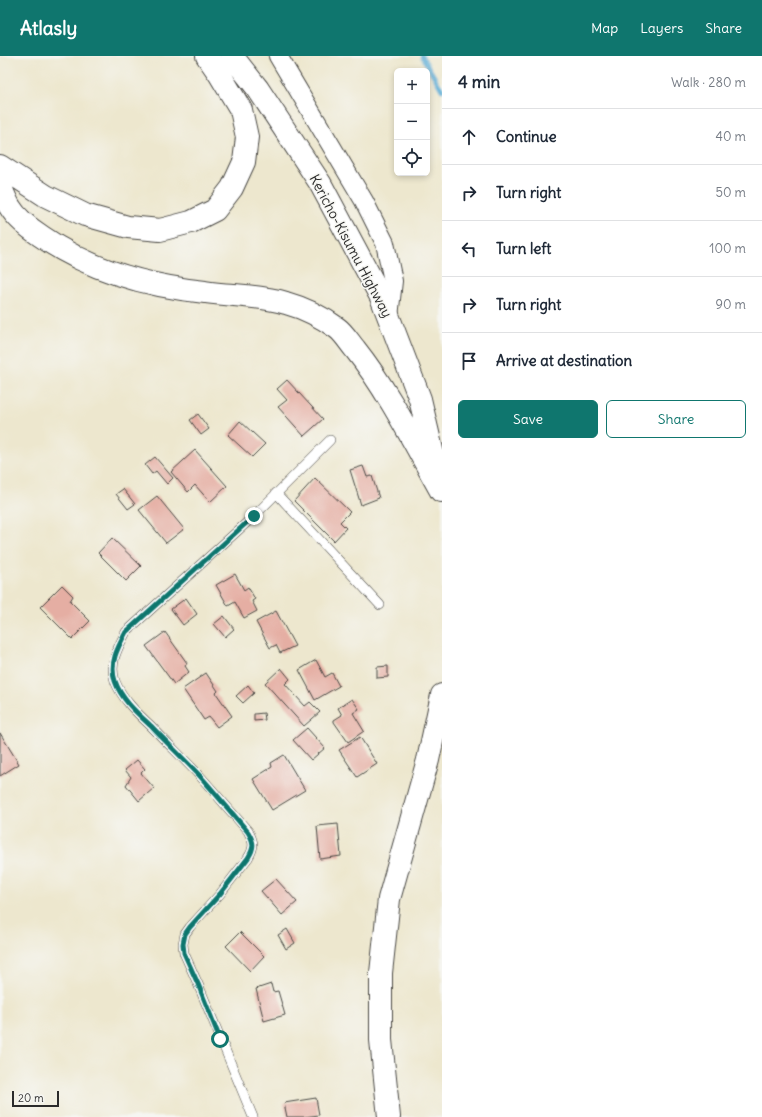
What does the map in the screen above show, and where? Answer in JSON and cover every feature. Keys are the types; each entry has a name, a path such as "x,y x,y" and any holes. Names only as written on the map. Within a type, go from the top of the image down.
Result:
{"highway":[{"path":"0,166 46,196 85,215 128,227 160,230 191,222 215,210 232,188 244,162 247,137 241,110 207,56"},
{"name":"Kericho-Kisumu Highway","path":"232,56 258,89 320,183 381,297 420,399 442,495"},
{"path":"0,185 10,207 27,227 57,248 90,264 128,278 165,287 259,298 285,303 315,314 339,329 364,360 396,410 442,495"},
{"path":"389,1117 381,1040 381,973 389,899 428,760 442,695"}],"street":[{"path":"278,56 364,201 385,243 393,281 389,317"}],"lane":[{"path":"253,1117 198,984 186,959 183,944 185,934 190,927 220,894 252,852 252,839 248,832 200,777 132,707 120,692 112,668 118,646 126,632 254,516 330,440"},
{"path":"276,494 380,604"}],"building":[{"path":"287,380 323,419 304,436 278,407 287,400 277,389"},
{"path":"198,414 209,429 201,435 190,420"},
{"path":"240,421 265,444 252,457 228,435"},
{"path":"195,450 227,486 210,502 195,485 188,492 171,472"},
{"path":"155,457 173,478 167,484 156,471 152,474 145,465"},
{"path":"363,466 367,477 372,476 379,498 361,505 350,470"},
{"path":"315,478 350,512 340,522 346,528 334,541 294,501"},
{"path":"123,489 135,504 128,509 116,494"},
{"path":"157,496 184,529 166,543 139,510"},
{"path":"112,538 141,566 126,581 98,553"},
{"path":"235,574 244,590 248,587 255,599 252,601 257,611 244,618 235,602 228,606 216,585"},
{"path":"62,585 73,596 70,601 90,621 72,639 40,607"},
{"path":"186,598 197,614 183,625 171,609"},
{"path":"276,611 295,646 280,653 276,645 270,648 256,622"},
{"path":"224,616 234,629 225,637 214,624"},
{"path":"165,632 187,663 185,666 189,672 174,684 146,646"},
{"path":"316,660 325,677 332,673 339,686 315,700 299,670"},
{"path":"388,666 388,677 377,678 377,667"},
{"path":"281,668 290,679 285,684 305,706 310,702 320,712 304,726 265,683"},
{"path":"206,673 218,691 216,693 232,716 217,727 209,717 204,720 183,689"},
{"path":"248,685 254,693 243,703 236,696"},
{"path":"352,699 359,709 353,713 364,731 348,742 334,720 342,715 338,708"},
{"path":"264,713 265,720 254,721 254,714"},
{"path":"307,728 325,748 311,760 293,740"},
{"path":"0,733 19,764 0,776"},
{"path":"360,737 377,764 357,777 339,750"},
{"path":"284,755 305,790 272,810 253,779 272,767 271,763"},
{"path":"137,760 145,769 141,773 154,788 139,801 126,785 131,777 125,770"},
{"path":"338,824 341,856 320,859 317,826"},
{"path":"276,879 297,902 282,915 261,891"},
{"path":"287,929 295,943 286,949 278,935"},
{"path":"240,932 264,956 250,971 226,946"},
{"path":"271,984 273,992 278,991 285,1015 264,1021 256,989"},
{"path":"316,1098 319,1115 287,1117 284,1103"}],"waterway":[{"path":"422,56 442,90"}],"route":[{"path":"220,1039 184,953 183,944 185,934 190,927 220,894 252,852 252,839 248,832 200,777 132,707 120,692 112,668 118,646 126,632 254,516"}]}
